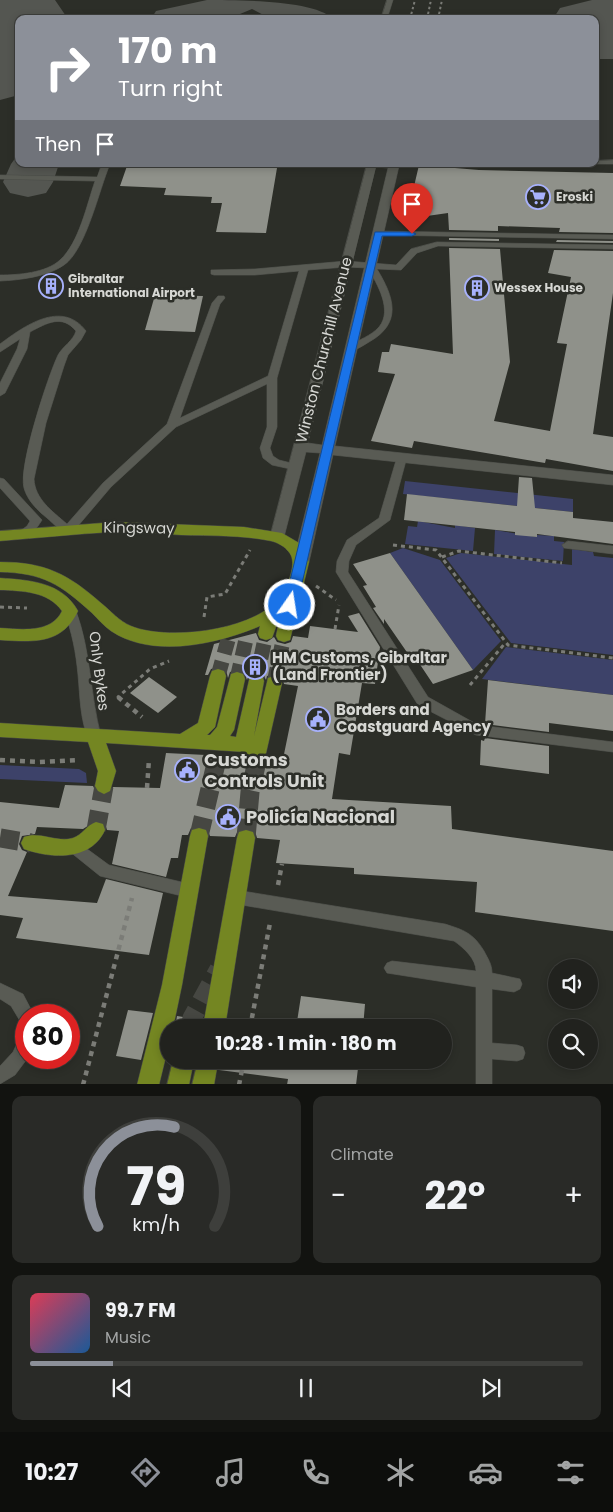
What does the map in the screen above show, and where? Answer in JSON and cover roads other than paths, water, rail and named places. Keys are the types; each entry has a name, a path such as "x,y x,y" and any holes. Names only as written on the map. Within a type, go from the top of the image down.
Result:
{"highway":[{"name":"Kingsway","path":"0,536 115,527 244,532 277,537"},
{"path":"277,537 294,546 302,562"},
{"name":"Winston Churchill Avenue","path":"0,567 47,571 69,585 119,628 144,637 172,640 226,635 245,630 285,604 292,594 302,562"},
{"path":"0,584 22,584 51,592 65,600 70,611 67,621 57,629 42,634 0,634"},
{"path":"284,636 292,594"},
{"path":"266,634 271,614"},
{"path":"180,742 206,727 218,676"},
{"path":"216,749 225,730 237,679"},
{"path":"256,681 244,736 257,748"},
{"path":"257,748 274,683"},
{"path":"0,730 180,742 216,749 257,748"},
{"path":"94,736 106,771 104,786"},
{"path":"31,843 58,848 74,847 88,841 96,830"},
{"path":"148,1084 171,991 199,836"},
{"path":"215,1019 246,838"}],"street":[{"name":"Winston Churchill Avenue","path":"277,537 371,167"},
{"name":"Winston Churchill Avenue","path":"302,562 394,167"},
{"path":"300,447 613,480"}],"lane":[{"path":"385,15 390,0"},
{"path":"599,163 613,162"},
{"path":"0,278 11,278 61,264 72,251 105,167"},
{"path":"0,176 100,179"},
{"path":"378,233 613,236"},
{"path":"214,272 256,272 346,264 398,268 414,251 437,244 613,247"},
{"path":"352,348 383,328 386,320 386,296 371,266"},
{"path":"295,467 276,463 265,454 265,448 272,427 272,378 304,269"},
{"path":"172,425 216,303 221,298"},
{"path":"0,349 38,322 54,319 73,322 81,331 76,342 63,356 32,450 27,475 29,491 53,518 68,530 107,485 172,425 272,378"},
{"path":"0,393 22,349 26,332"},
{"path":"402,457 384,520 351,543 342,572 423,701 476,730 613,747"},
{"path":"0,481 4,489 36,520 31,529 22,534"},
{"path":"568,545 613,550"},
{"name":"Only Bykes","path":"70,611 78,629 83,654 87,714 94,736"},
{"path":"74,847 105,872 190,891"},
{"path":"236,897 458,935 470,943 479,954 484,966 486,980 484,1084"},
{"path":"392,968 514,984"},
{"path":"0,991 17,1000 19,1004"},
{"path":"484,1050 517,1053"},
{"path":"0,1076 15,1064"}],"tunnel":[{"path":"256,681 266,634"},
{"path":"237,679 247,635"},
{"path":"274,683 284,636"},
{"path":"218,676 228,640"},
{"path":"199,836 218,755"},
{"path":"246,838 250,792 258,757"},
{"path":"96,830 104,786"},
{"path":"0,838 31,843"},
{"path":"192,1019 219,969"}],"place":[{"name":"Eroski","path":"538,197"},
{"name":"Gibraltar International Airport","path":"51,286"},
{"name":"Wessex House","path":"477,288"},
{"name":"HM Customs, Gibraltar (Land Frontier)","path":"255,667"},
{"name":"Borders and Coastguard Agency","path":"318,719"},
{"name":"Customs Controls Unit","path":"187,770"},
{"name":"Policía Nacional","path":"228,817"}]}
